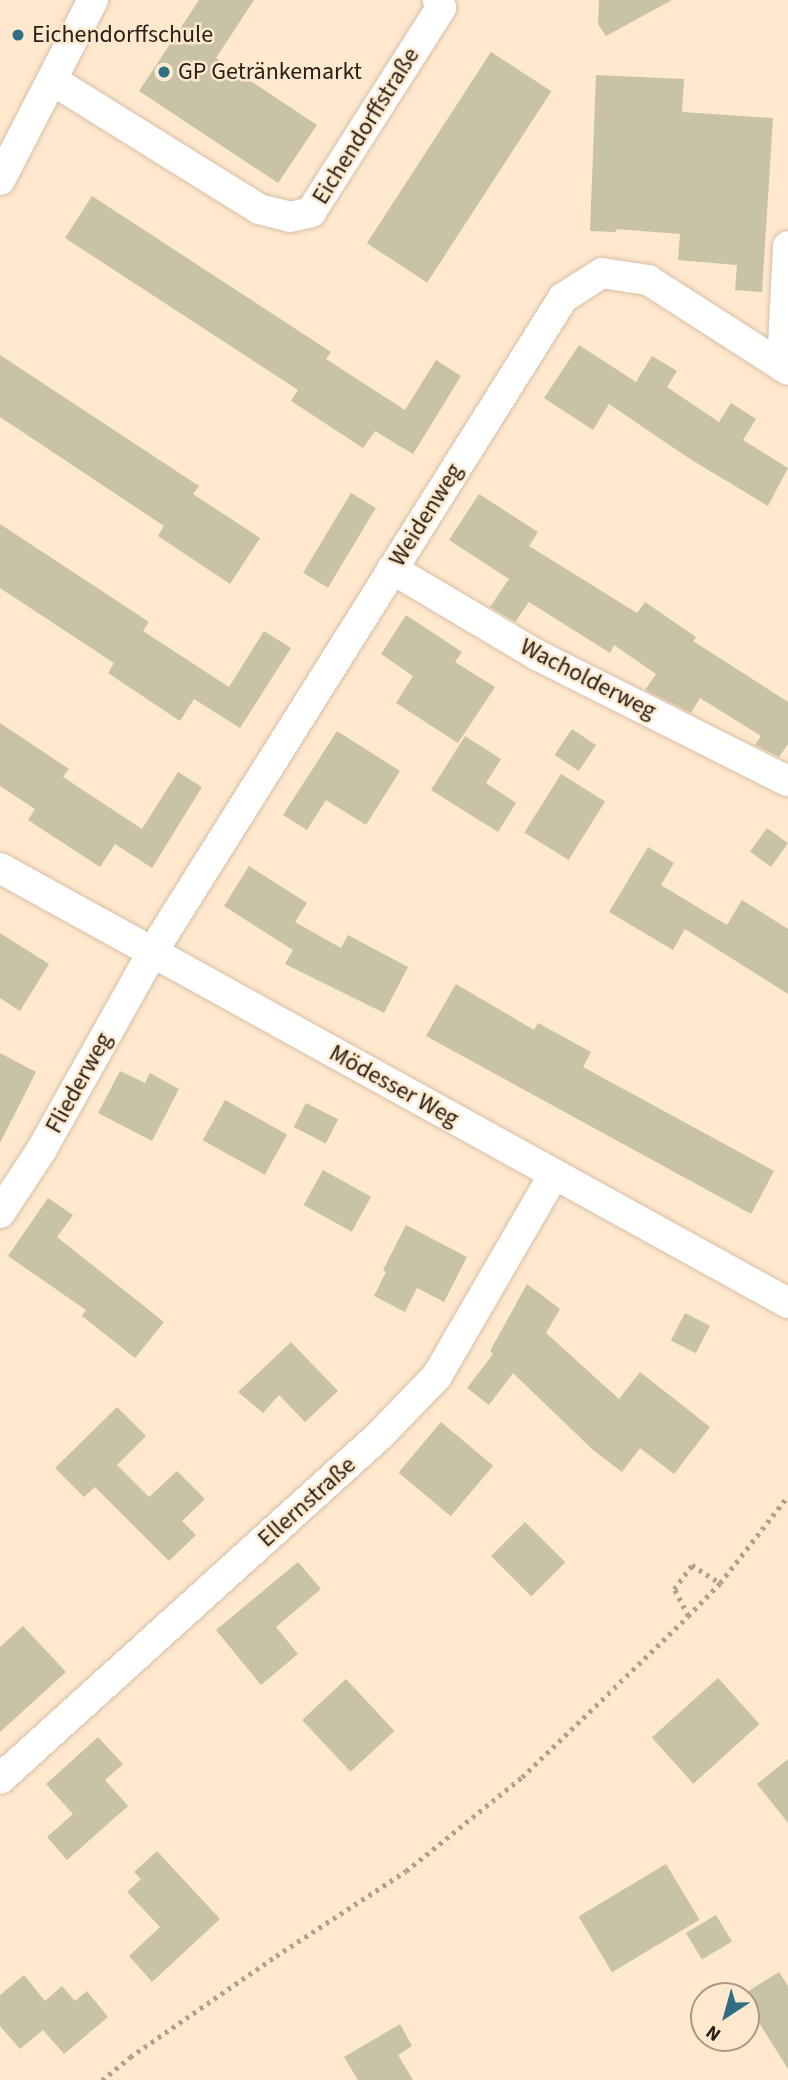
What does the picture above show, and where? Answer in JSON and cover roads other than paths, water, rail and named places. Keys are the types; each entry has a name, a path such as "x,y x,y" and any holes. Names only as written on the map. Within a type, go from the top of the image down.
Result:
{"street":[{"path":"0,180 93,0"},
{"name":"Eichendorffstraße","path":"52,80 259,209 290,217 311,212 441,8 438,0"},
{"path":"785,368 788,246"},
{"name":"Weidenweg","path":"153,951 563,298 602,273 648,280 785,368"},
{"name":"Wacholderweg","path":"392,569 537,655 788,781"},
{"name":"Mödesser Weg","path":"0,868 788,1303"},
{"name":"Fliederweg","path":"0,1213 42,1149 153,951"},
{"name":"Ellernstraße","path":"0,1779 380,1435 437,1376 554,1174"}],"place":[{"name":"Eichendorffschule","path":"18,35"},
{"name":"GP Getränkemarkt","path":"164,72"}]}
